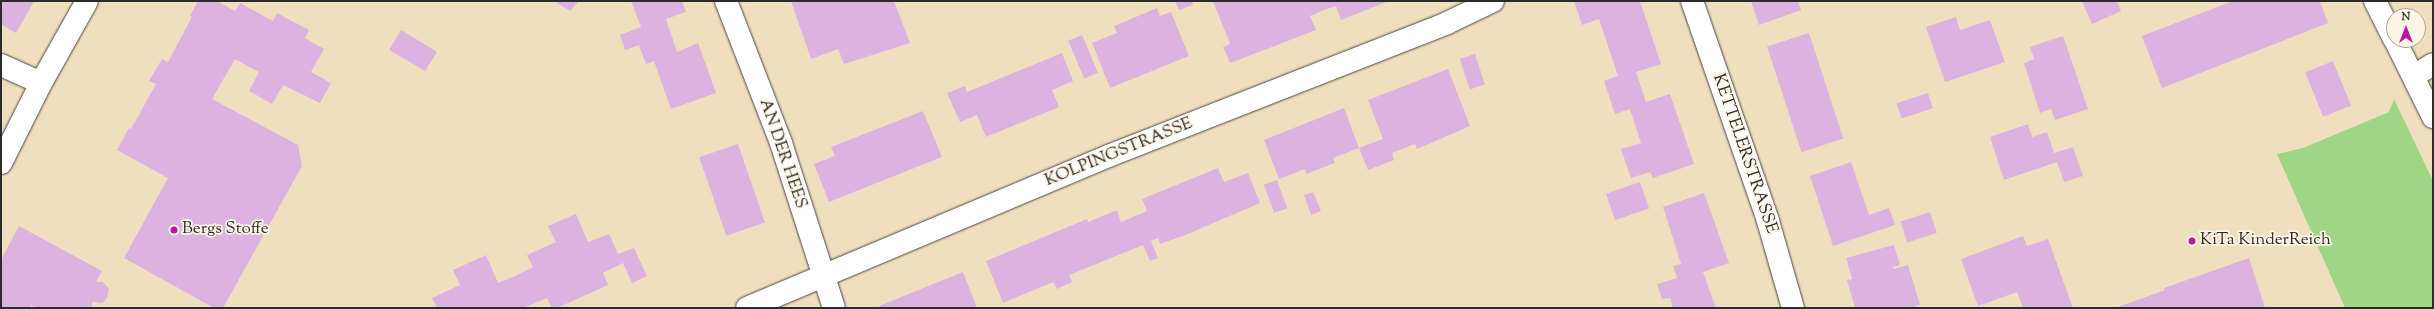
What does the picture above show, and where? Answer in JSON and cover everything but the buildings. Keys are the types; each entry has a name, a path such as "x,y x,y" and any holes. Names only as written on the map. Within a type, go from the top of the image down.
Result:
{"street":[{"path":"1,163 41,83 86,1"},
{"name":"AN DER HEES","path":"726,1 781,142 822,278 834,308"},
{"name":"KOLPINGSTRASSE","path":"747,308 822,278 1111,156 1447,23 1493,1"},
{"name":"KETTELERSTRASSE","path":"1692,1 1768,221 1793,308"},
{"path":"2375,1 2386,23"},
{"path":"2399,48 2433,117"},
{"path":"2414,76 2433,64"},
{"path":"1,65 41,83"}],"green space":[{"path":"2394,99 2433,181 2433,308 2345,308 2277,154 2303,148 2389,112"}],"place":[{"name":"Bergs Stoffe","path":"174,230"},
{"name":"KiTa KinderReich","path":"2192,241"}]}
